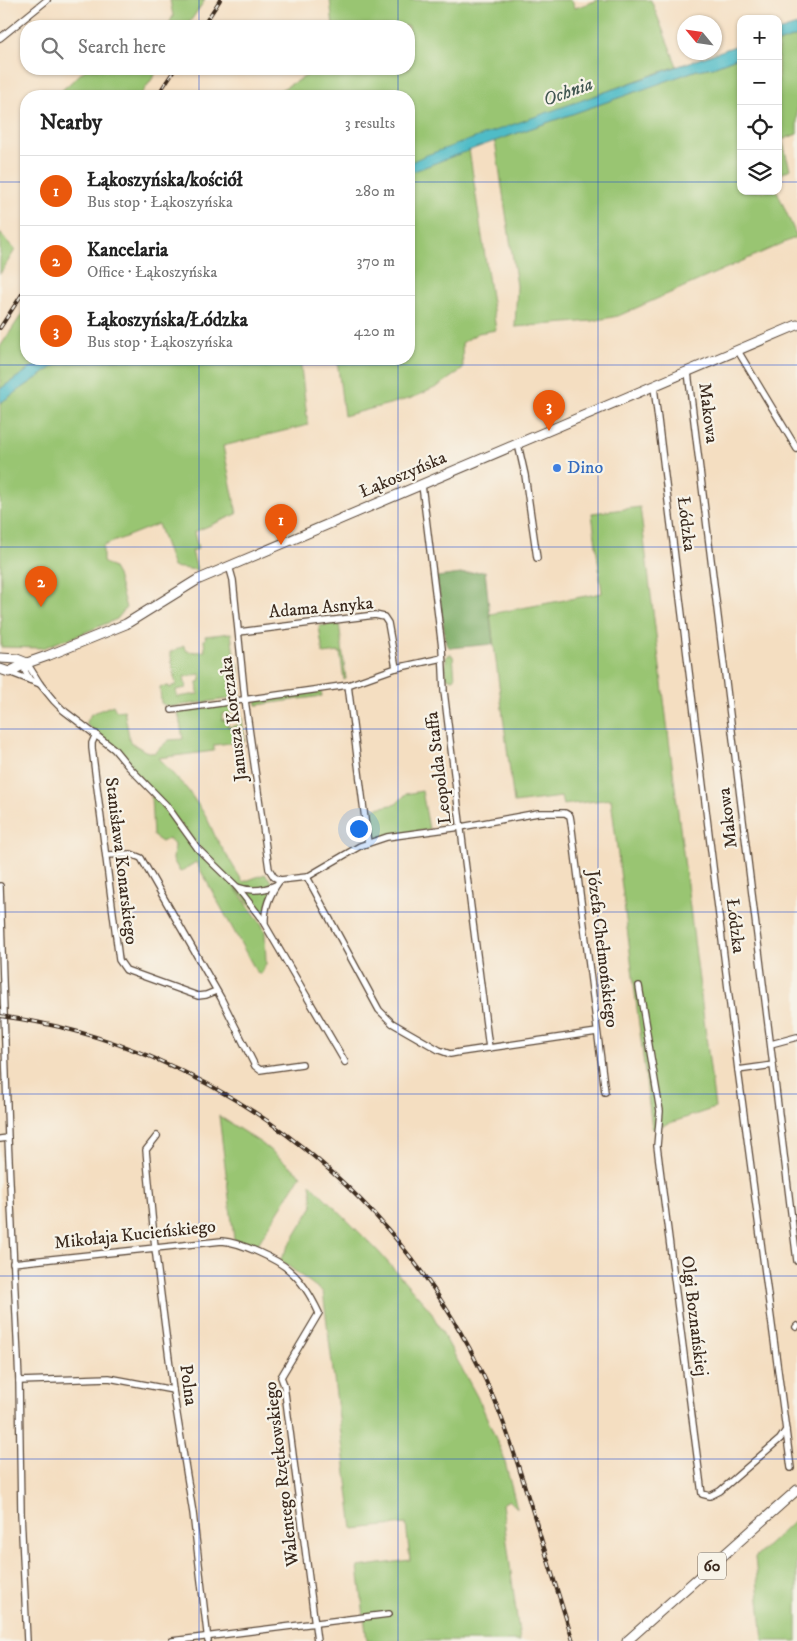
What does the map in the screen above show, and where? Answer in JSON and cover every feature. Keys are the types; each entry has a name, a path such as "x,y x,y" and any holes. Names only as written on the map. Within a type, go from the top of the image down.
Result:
{"street":[{"path":"22,20 47,0"},
{"path":"0,38 20,22"},
{"name":"Łąkoszyńska","path":"10,672 27,663 126,624 197,580 797,325"},
{"path":"738,351 797,449"},
{"name":"Makowa","path":"688,372 797,1261"},
{"name":"Łódzka","path":"654,386 738,1070 791,1468"},
{"path":"518,444 525,475 537,558"},
{"name":"Leopolda Staffa","path":"422,485 442,658 444,691 489,1048"},
{"name":"Janusza Korczaka","path":"229,566 233,580 245,700 268,869 274,877 280,880"},
{"name":"Adama Asnyka","path":"239,632 375,615 384,617 388,623 396,668"},
{"path":"0,658 17,659 27,663 40,684 62,710 114,749 167,806 198,849 238,887 261,918 345,1062"},
{"path":"172,710 348,685 396,668 442,658"},
{"path":"27,663 25,671 30,680"},
{"path":"0,669 40,684"},
{"path":"348,685 368,843"},
{"name":"Stanisława Konarskiego","path":"96,734 92,748 119,960 126,970 198,996 216,991"},
{"name":"Józefa Chełmońskiego","path":"461,827 538,813 566,813 570,816 605,1092"},
{"path":"265,927 266,906 280,880 307,877 368,843 387,837 461,827"},
{"path":"106,855 131,854 141,858 216,991 255,1066 260,1070 302,1064"},
{"path":"307,877 380,1010 392,1023 446,1053 450,1054 597,1032"},
{"path":"238,887 266,890 276,885"},
{"path":"0,886 27,1641"},
{"name":"Olgi Boznańskiej","path":"639,986 658,1097 660,1122 658,1146 702,1494 710,1496 720,1490 780,1439 786,1430"},
{"path":"771,1044 797,1037"},
{"path":"738,1070 773,1065"},
{"name":"Polna","path":"157,1136 146,1150 155,1248 173,1390 192,1513 207,1638"},
{"path":"0,1139 8,1138"},
{"name":"Mikołaja Kucieńskiego","path":"14,1262 230,1241 260,1253 290,1270 311,1296 319,1313"},
{"name":"Walentego Rzętkowskiego","path":"317,1641 284,1385 281,1377 319,1313"},
{"path":"19,1380 109,1378 173,1390"},
{"name":"60","path":"627,1641 797,1490"},
{"path":"172,1641 389,1614"}],"green space":[{"path":"170,0 205,0 191,20 171,20 173,16"},
{"path":"330,0 572,0 575,8 598,0 651,0 677,66 415,161 415,90 280,90 308,75 415,75 415,20 332,20"},
{"path":"797,36 797,134 782,140 782,60 782,42"},
{"path":"737,58 737,195 779,195 797,237 618,316 592,321 515,327 517,286 495,141 697,70 713,67"},
{"path":"79,75 155,75 144,90 62,90"},
{"path":"782,140 790,169 782,174"},
{"path":"469,149 496,330 478,333 462,343 463,369 437,387 412,398 344,416 338,365 415,365 415,171"},
{"path":"0,233 15,250 0,274"},
{"path":"20,317 20,365 35,365 0,389 0,347"},
{"path":"56,365 301,365 308,425 223,446 237,514 194,532 198,549 192,551 197,570 173,567 158,524 103,546 103,562 113,568 117,575 126,608 117,619 43,648 1,647 0,403"},
{"path":"640,507 715,1108 652,1129 611,799 563,805 561,797 514,803 490,614 602,593 592,513"},
{"path":"485,571 493,644 450,648 446,644 437,577"},
{"path":"339,623 346,679 344,680 340,652 323,654 319,626"},
{"path":"231,633 235,663 238,663 241,695 236,696 236,698 168,707 161,703 160,687 169,686 171,688 176,685 170,652 184,646 187,651 205,651 205,636","holes":["200,674 201,681 197,682 198,694 177,697 176,690 186,688 184,677"]},
{"path":"450,654 453,656 455,678 453,679 445,676 446,657"},
{"path":"321,691 322,696 257,705 256,701"},
{"path":"240,704 245,741 214,745 214,751 158,758 187,789 206,816 216,838 243,882 265,874 274,884 263,918 211,861 124,759 86,724 91,714 113,705 116,711 124,710 130,742 145,751 154,753 169,740 183,739 178,711","holes":["237,712 239,725 228,727 227,720 222,720 222,714"]},
{"path":"422,791 429,829 370,839 367,810 396,804 406,794"},
{"path":"151,796 157,799 196,850 235,888 261,923 265,931 266,964 260,975 256,971 196,862 180,872 173,860 174,845 169,838 162,842 153,836"},
{"path":"219,1116 261,1143 301,1175 256,1247 234,1239"},
{"path":"310,1183 377,1250 430,1310 480,1402 503,1455 517,1508 509,1500 502,1504 520,1641 367,1641 358,1567 410,1560 406,1524 353,1529 323,1292 280,1260 313,1206"},
{"path":"797,1518 797,1641 763,1641 755,1557"}],"water":[{"path":"797,25 797,36 782,42 782,30"},
{"path":"737,45 737,58 713,67 697,70 415,171 415,160 696,60 722,60 722,51"},
{"path":"35,365 56,365 0,403 0,389"}],"railway":[{"path":"207,20 220,0"},
{"path":"161,90 171,75"},
{"path":"0,328 20,297"},
{"path":"0,1016 78,1032 152,1057 222,1092 287,1135 347,1186 400,1244 446,1308 484,1377 504,1424 573,1641"}],"place":[{"name":"Łąkoszyńska/Łódzka","path":"549,431"},
{"name":"Dino","path":"557,468"},
{"name":"Łąkoszyńska/kościół","path":"281,545"},
{"name":"Kancelaria","path":"41,607"}],"water label":[{"name":"Ochnia","path":"568,92"}]}
